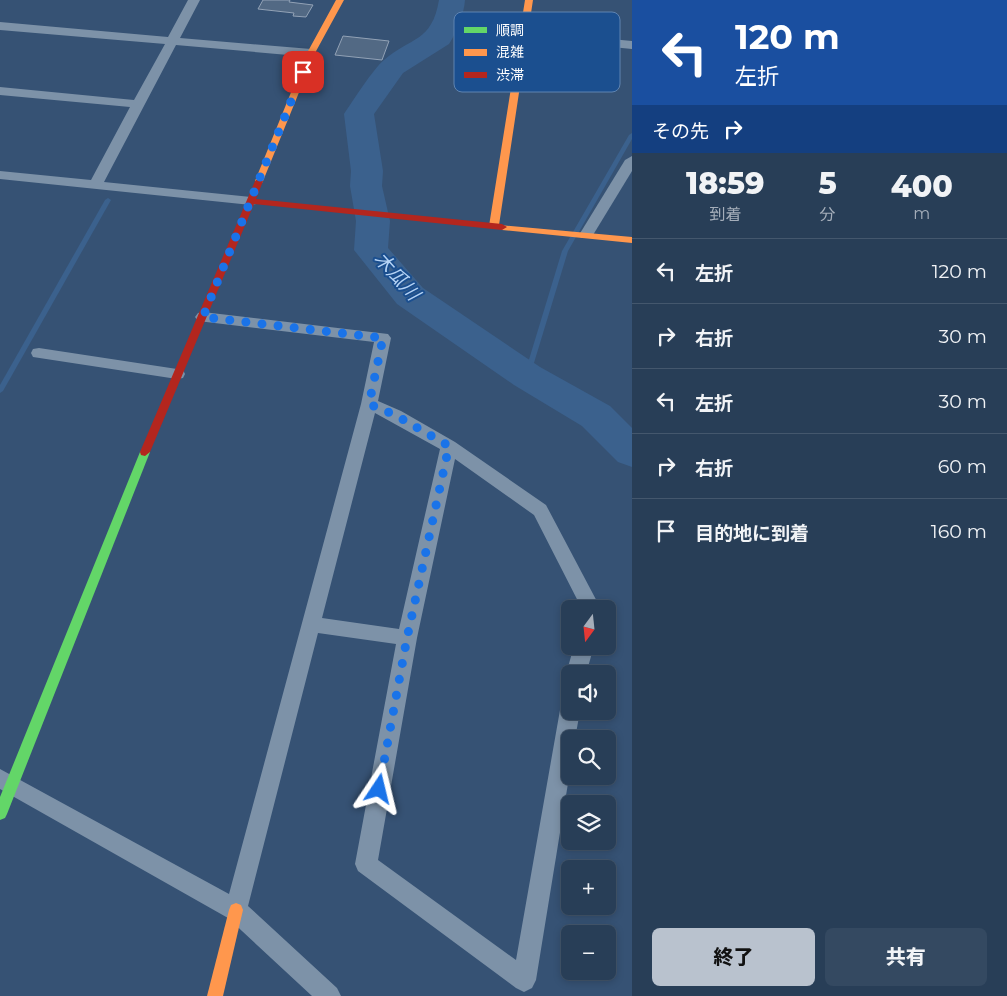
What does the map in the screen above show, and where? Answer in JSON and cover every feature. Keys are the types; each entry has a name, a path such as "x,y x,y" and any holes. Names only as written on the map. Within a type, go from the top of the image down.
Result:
{"street":[{"path":"95,185 194,0"},
{"path":"0,814 6,782 177,374 203,317 310,54 340,0"},
{"path":"0,26 310,54"},
{"path":"0,91 139,104"},
{"path":"494,226 517,92"},
{"path":"586,235 632,160"},
{"path":"0,175 632,240"},
{"path":"203,317 383,338 369,404 215,996"},
{"path":"39,353 177,374"},
{"path":"369,404 395,415 449,446 540,510 587,600"},
{"path":"449,446 407,638 366,864 524,980 568,720"},
{"path":"311,624 407,638"},
{"path":"6,782 236,910 329,996"}],"building":[{"path":"263,0 290,0 289,2 313,5 306,17 293,16 294,13 258,9"},
{"path":"343,36 389,41 382,60 335,55"}],"waterway":[{"name":"木瓜川","path":"452,0 450,14 441,30 439,38 393,67 359,114 367,171 366,186 373,221 371,250 410,296 527,376 596,416 632,452"},
{"path":"527,376 565,251 632,135"},
{"path":"0,391 108,200"}],"traffic: fast":[{"path":"0,814 145,452"}],"traffic: slow":[{"path":"259,181 311,53 340,0"},
{"path":"527,12 529,0"},
{"path":"494,226 515,92"},
{"path":"502,227 632,240"},
{"path":"215,996 236,910"}],"traffic: jam":[{"path":"145,452 259,181"},
{"path":"251,201 502,227"}],"route":[{"path":"303,72 203,317 383,338 369,404 395,415 449,446 407,638 379,789"}]}
